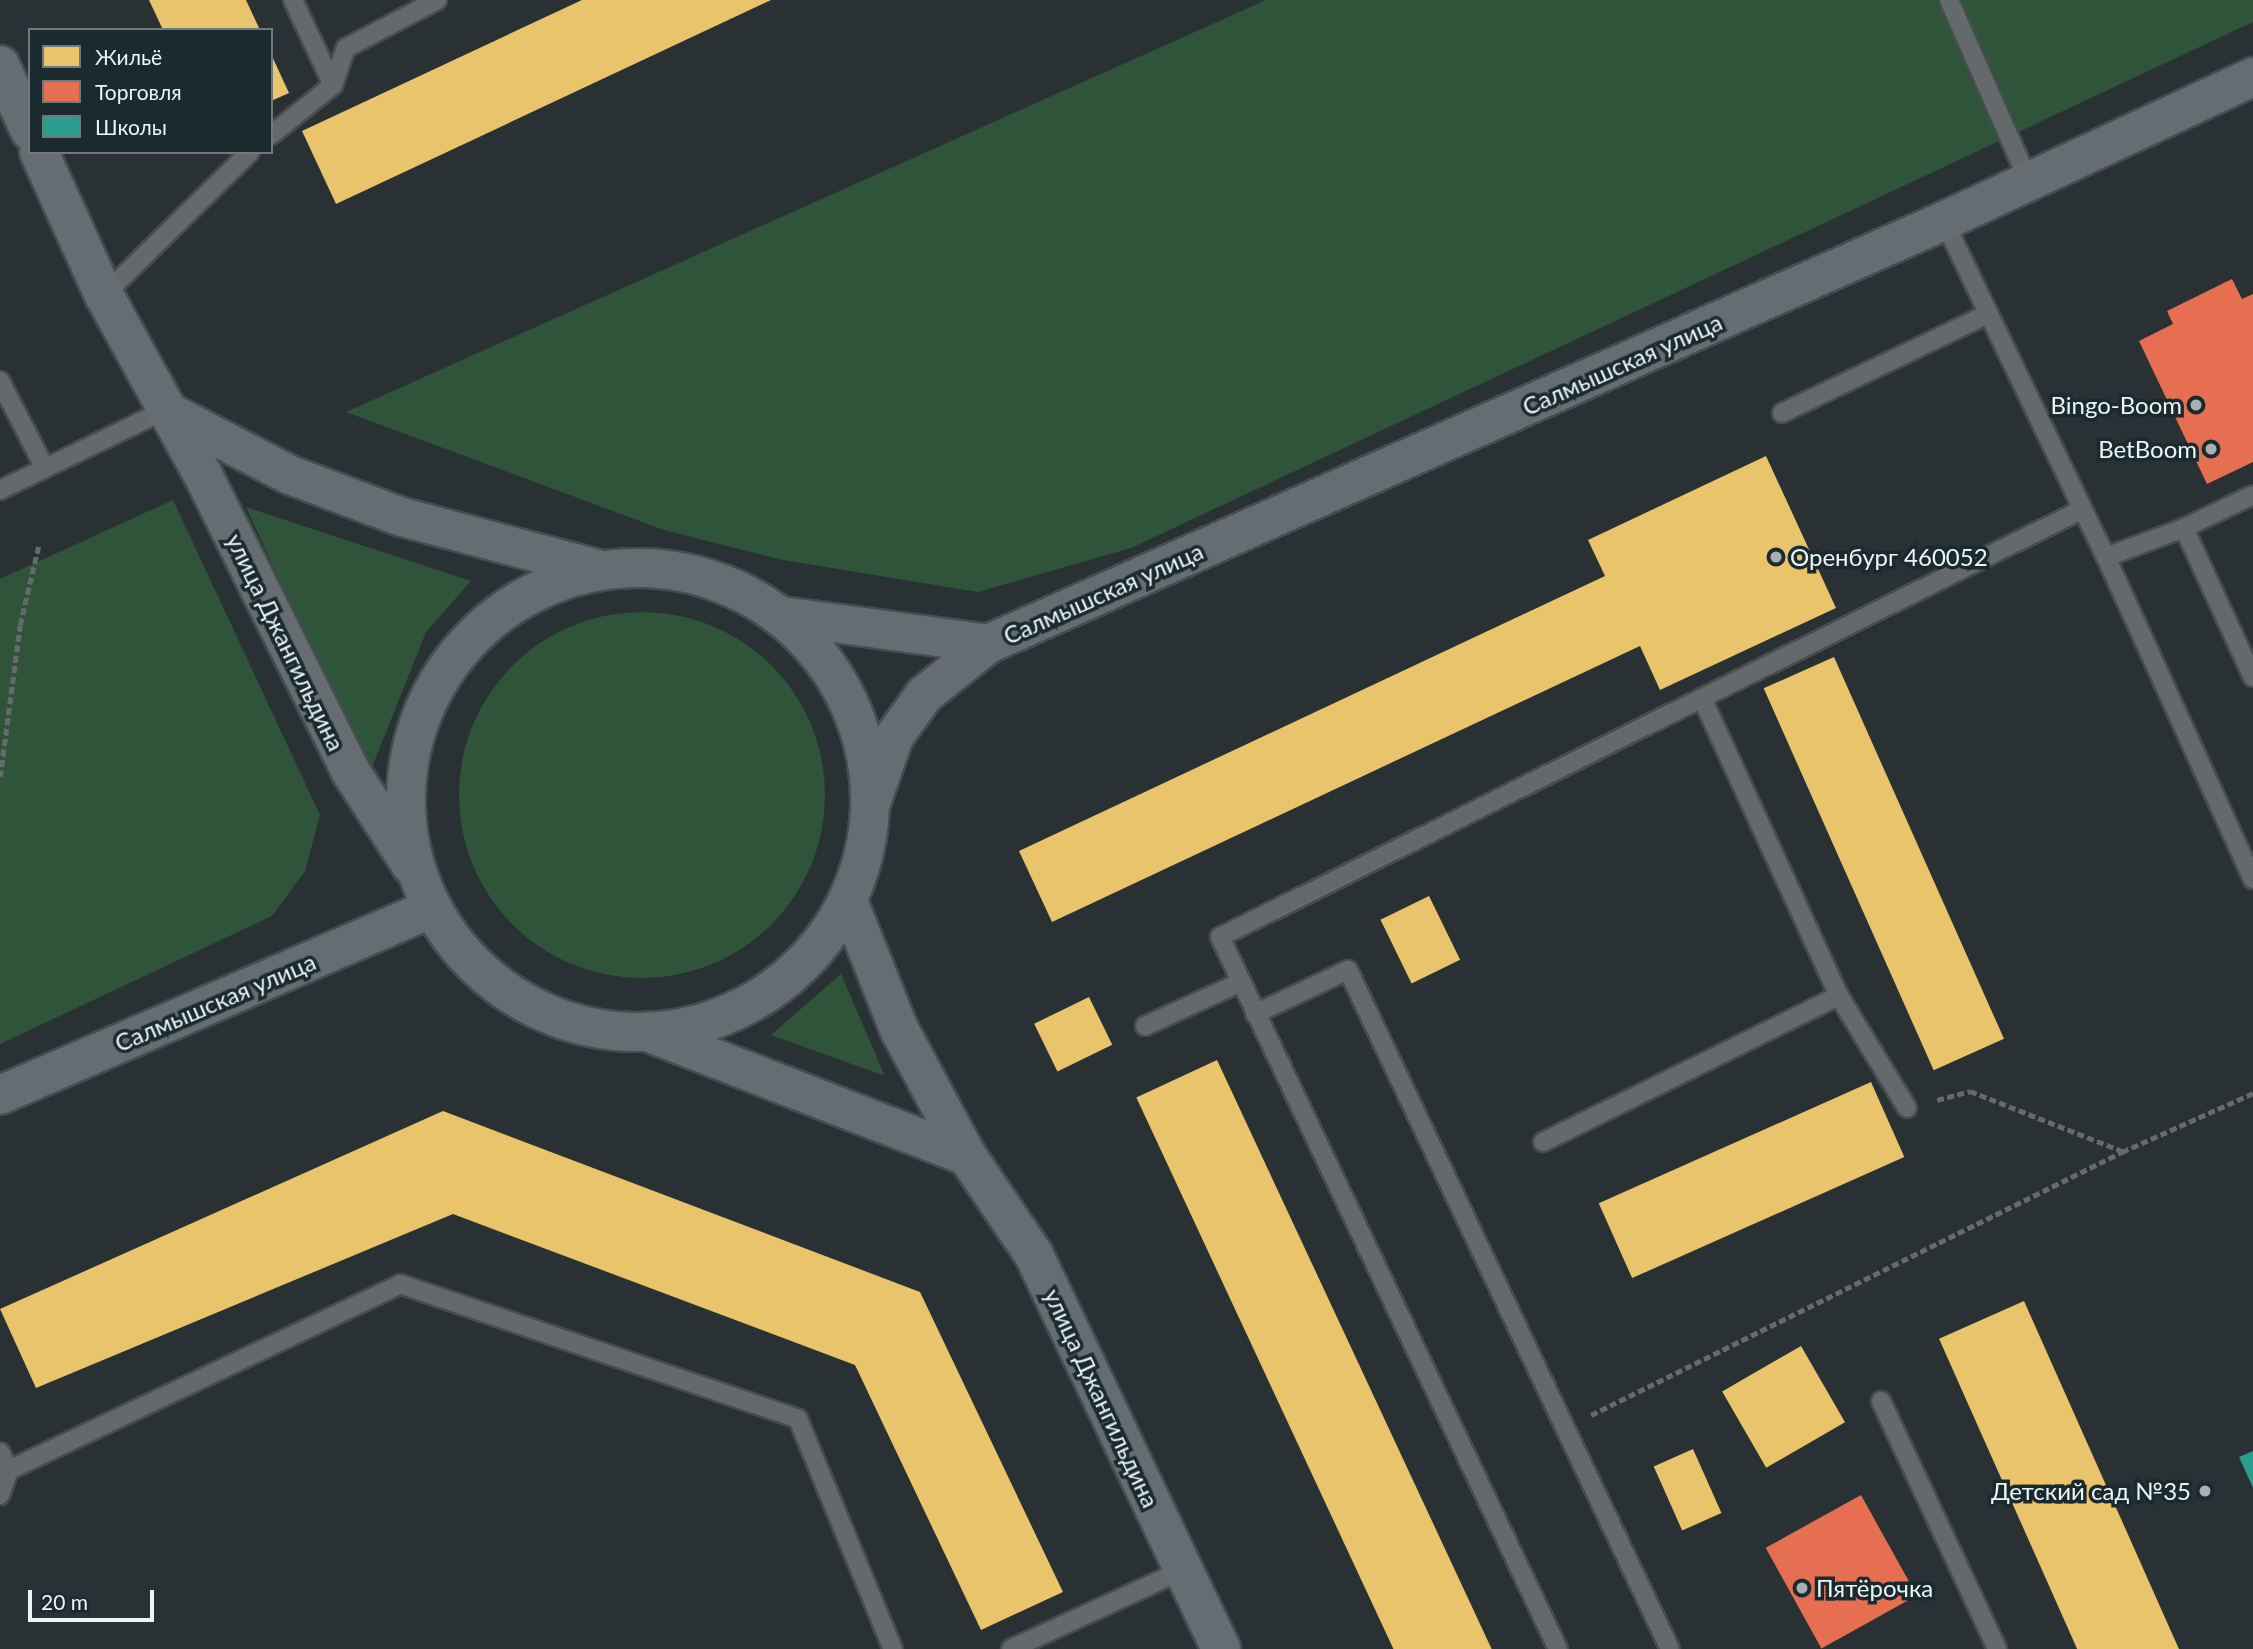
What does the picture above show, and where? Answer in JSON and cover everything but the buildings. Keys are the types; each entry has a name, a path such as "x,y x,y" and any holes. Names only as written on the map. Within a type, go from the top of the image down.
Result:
{"main road":[{"path":"0,65 28,127"},
{"name":"Салмышская улица","path":"848,901 871,803 894,737 925,695 988,644 1944,222 2253,77"},
{"name":"улица Джангильдина","path":"40,154 104,295 202,473 351,772 414,869"},
{"path":"165,410 290,475 402,517 597,569 662,567 725,583 782,616 830,667 856,721 871,803"},
{"path":"597,569 506,607 439,678 405,771 414,869 430,909 486,979 564,1023 652,1034 967,1156"},
{"name":"Салмышская улица","path":"782,616 988,644"},
{"path":"652,1034 732,1015 800,969 848,901"},
{"name":"улица Джангильдина","path":"848,901 900,1030 967,1156 1034,1255 1220,1649"},
{"name":"Салмышская улица","path":"0,1095 430,909"}],"lane":[{"path":"293,0 333,85"},
{"path":"273,133 333,85 346,48 437,0"},
{"path":"1949,0 2029,182"},
{"path":"104,295 248,154"},
{"path":"1944,222 2106,557 2253,879"},
{"path":"1782,413 1988,314"},
{"path":"0,381 45,468"},
{"path":"0,490 165,410"},
{"path":"2106,557 2184,528 2253,495"},
{"path":"1558,1649 1220,937 2083,509"},
{"path":"2184,528 2253,677"},
{"path":"1702,698 1839,996 1907,1108"},
{"path":"1255,1014 1349,970 1670,1649"},
{"path":"1145,1026 1241,982"},
{"path":"1543,1142 1839,996"},
{"path":"0,1495 9,1470 400,1284 798,1419 893,1649"},
{"path":"1881,1401 1997,1649"},
{"path":"0,1452 9,1470"},
{"path":"1014,1649 1183,1570"}],"path":[{"path":"0,777 20,625 39,544"},
{"path":"1907,1108 1970,1091 2122,1152"},
{"path":"1565,1427 2122,1152 2253,1093"}],"green space":[{"path":"1266,0 2253,0 2253,22 1131,548 978,592 783,560 664,530 346,412"},
{"path":"173,500 320,815 305,871 272,916 0,1044 0,579"},
{"path":"246,507 471,581 426,632 369,775"},
{"path":"642,612 678,615 712,626 758,653 784,679 811,725 822,759 825,795 822,831 811,865 784,911 758,937 712,964 678,975 642,978 606,975 572,964 526,937 500,911 473,865 462,831 459,795 462,759 473,725 500,679 526,653 572,626 606,615"},
{"path":"841,974 885,1076 771,1035"}],"place":[{"name":"Bingo-Boom","path":"2196,405"},
{"name":"BetBoom","path":"2211,449"},
{"name":"Оренбург 460052","path":"1776,557"},
{"name":"Детский сад №35","path":"2205,1491"},
{"name":"Пятёрочка","path":"1802,1588"}]}
